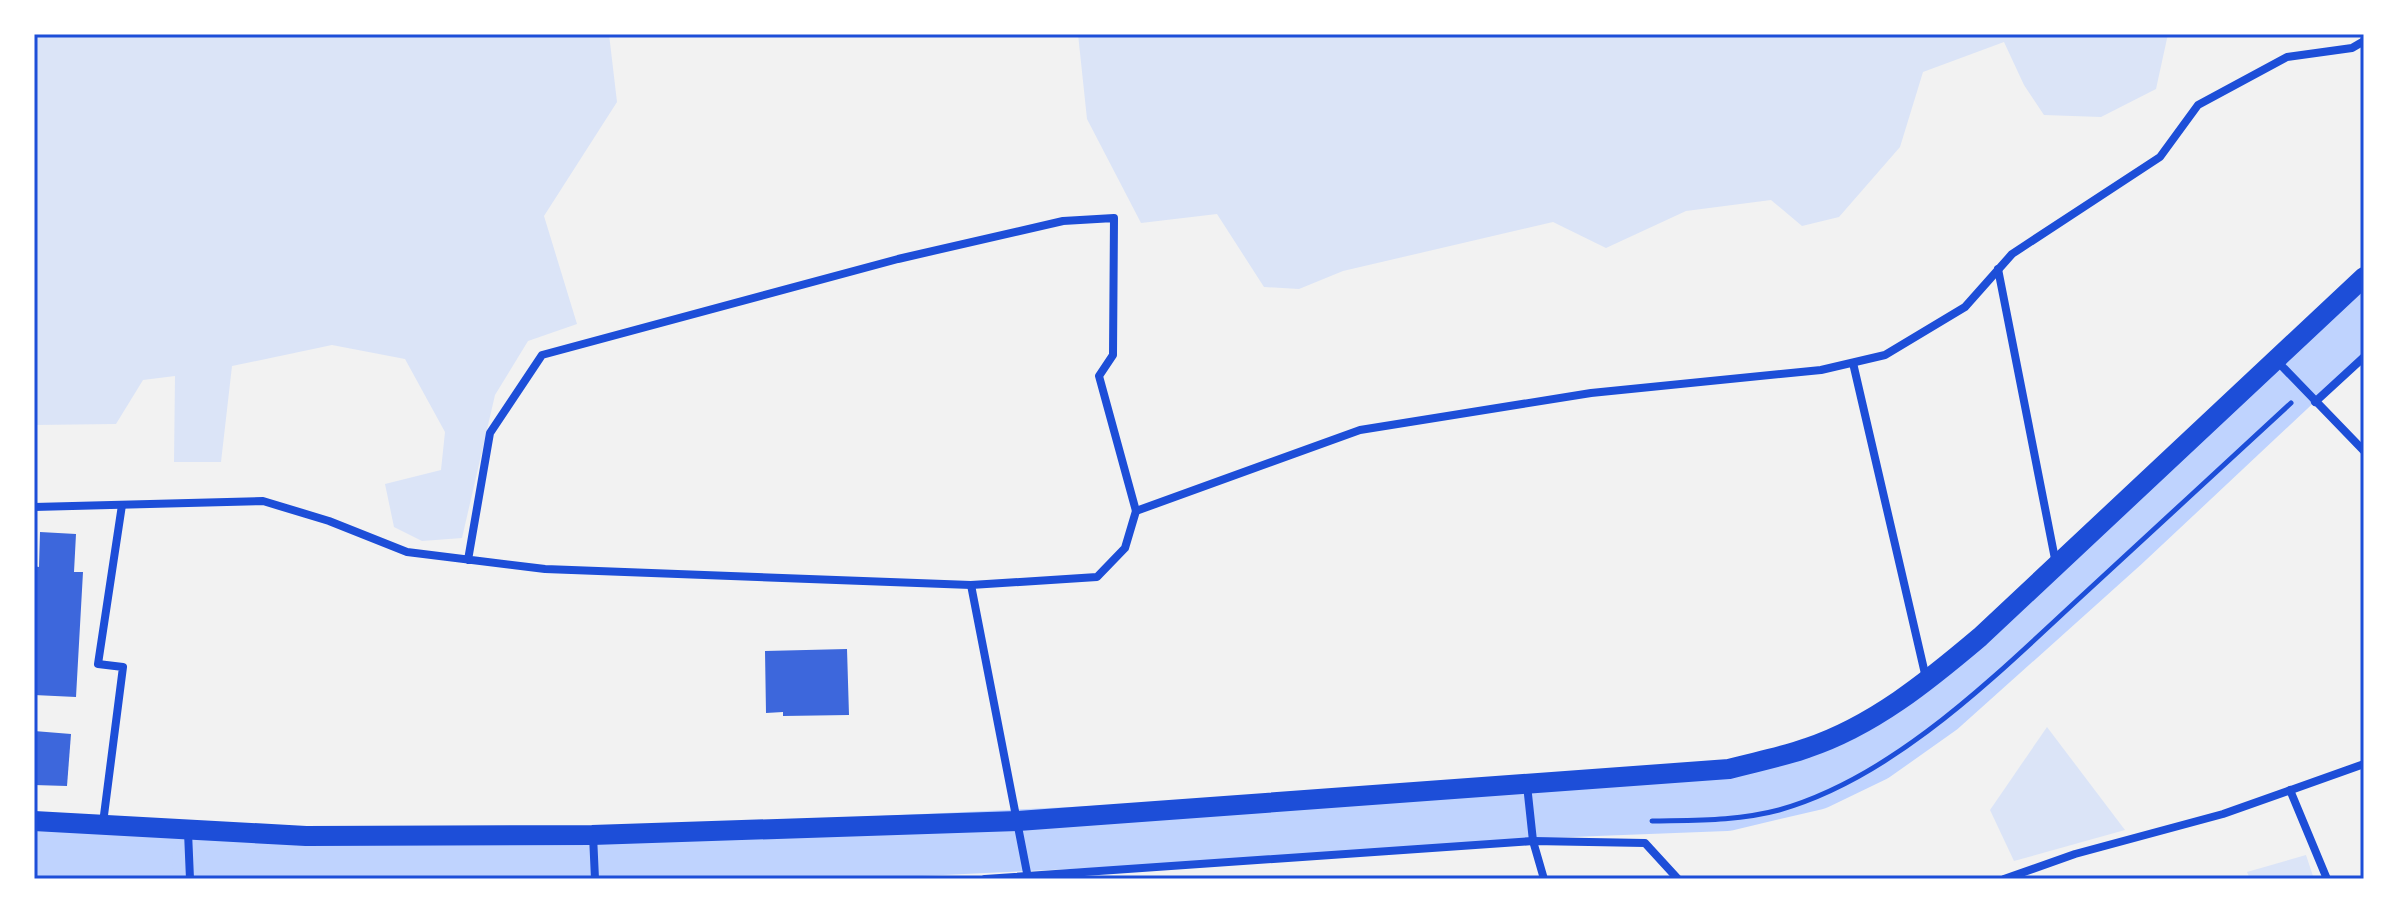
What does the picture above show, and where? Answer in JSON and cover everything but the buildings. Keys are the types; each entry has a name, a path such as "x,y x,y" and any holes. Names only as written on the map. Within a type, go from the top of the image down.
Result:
{"main road":[{"path":"34,821 103,825 188,840 306,836 593,841 1020,828 1528,792 1729,769 1809,748 1858,725 1927,682 2282,366 2364,277"}],"street":[{"path":"1136,511 1360,430 1591,393 1821,370 1885,355 1965,307 2012,254 2160,157 2198,105 2287,57 2352,48 2364,41"},
{"path":"34,507 263,501 329,521 407,552 468,560 545,569 971,585 1097,577 1125,548 1136,511 1099,376 1113,355 1114,218 1063,221 898,259 542,355 490,433 468,560"},
{"path":"1998,269 2057,565"},
{"path":"2315,402 2364,357"},
{"path":"1853,363 1927,682"},
{"path":"2282,366 2364,451"},
{"path":"103,825 123,667 98,664 122,505"},
{"path":"971,585 1027,874"},
{"path":"2004,879 2364,764"},
{"path":"2290,790 2327,879"},
{"path":"1528,792 1533,841 1544,879"},
{"path":"188,840 190,879"},
{"path":"593,841 595,879"},
{"path":"985,879 1533,841 1645,843 1678,879"}],"shaded area":[{"path":"34,34 609,34 617,102 544,216 577,324 528,341 495,395 462,538 422,541 394,527 385,484 441,470 445,432 405,359 332,345 232,366 221,462 174,462 175,376 143,380 116,424 34,425"},
{"path":"1078,34 2168,34 2156,89 2101,117 2044,115 2024,85 2004,42 1923,72 1900,147 1839,217 1802,226 1771,200 1686,211 1606,248 1553,222 1343,271 1299,289 1264,287 1217,214 1141,223 1087,119"},
{"path":"2047,727 2125,830 2014,861 1990,810"},
{"path":"2306,855 2314,879 2250,879 2247,872"}],"waterway":[{"path":"203,861 578,861 1157,834 1544,807 1726,800 1815,779 1873,751 1938,705 2121,541 2364,313"},
{"path":"34,853 173,860"}]}
